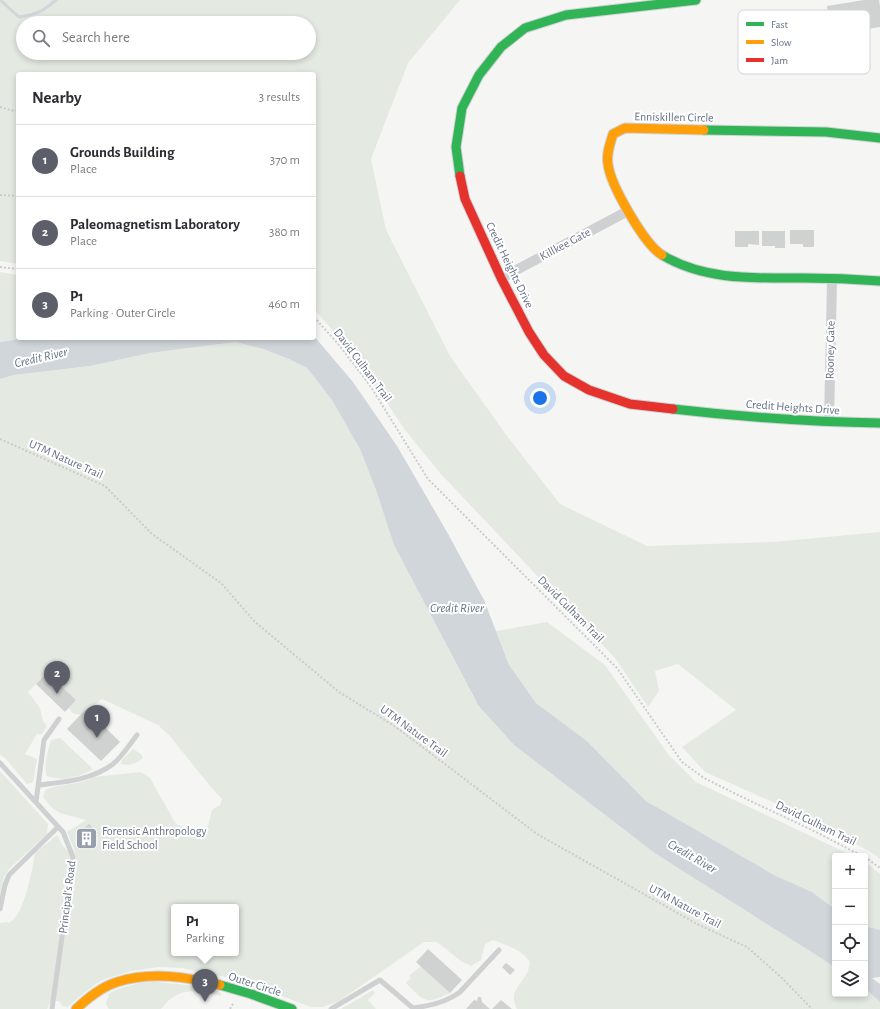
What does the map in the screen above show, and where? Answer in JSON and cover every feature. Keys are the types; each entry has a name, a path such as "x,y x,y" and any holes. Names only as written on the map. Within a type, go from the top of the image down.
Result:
{"street":[{"name":"Credit Heights Drive","path":"696,0 566,15 525,28 501,47 479,75 462,108 456,147 465,199 501,278 529,332 544,355 564,376 590,390 630,404 727,415 829,422 880,423"},
{"name":"Enniskillen Circle","path":"880,138 826,132 625,128 613,134 608,146 607,161 611,179 628,211 649,243 656,251 672,261 690,269 740,276 880,281"},
{"name":"Killkee Gate","path":"501,278 628,211"},
{"name":"Rooney Gate","path":"829,422 832,279"},
{"name":"Outer Circle","path":"76,1009 101,990 111,985 134,978 151,975 181,977 215,984 253,994 292,1009"}],"lane":[{"path":"36,802 44,740 59,719"},
{"path":"39,785 79,780 97,773 113,764 137,735"},
{"name":"Principal's Road","path":"0,763 63,832 73,857 52,1009"},
{"path":"0,909 8,875 58,827"},
{"path":"331,1009 380,980 414,1009 454,997 499,950"}],"path":[{"path":"0,107 16,110"},
{"path":"0,195 16,196"},
{"path":"0,266 16,268"},
{"name":"David Culham Trail","path":"316,319 339,345 371,387 428,479 617,668 682,762 704,778 856,853"},
{"name":"UTM Nature Trail","path":"0,440 105,486 152,534 221,583 255,622 339,692 396,727 538,834 697,924 747,947 782,978 812,1009"},
{"name":"David Culham Trail","path":"868,860 880,868"},
{"path":"230,1009 234,1002"}],"shaded area":[{"path":"0,0 460,0 408,63 371,159 386,230 450,356 507,436 560,504 647,546 773,542 880,532 880,859 874,854 811,819 705,772 682,747 736,710 678,664 655,671 659,691 648,707 615,658 440,473 405,430 360,362 316,311 316,72 16,72 16,264 0,261"},
{"path":"0,272 16,275 16,339 0,342"},
{"path":"236,342 263,349 307,368 332,400 360,449 376,490 394,545 476,702 514,745 656,854 832,965 832,997 868,997 868,991 880,1002 880,1009 517,1009 514,997 516,988 528,971 530,962 518,951 493,940 485,944 481,960 471,966 461,961 437,942 424,942 339,1001 323,1007 311,1007 239,980 183,968 159,967 131,971 102,980 67,1007 62,1006 60,1002 54,1000 49,1004 47,1009 0,1009 0,923 9,923 15,918 19,911 27,891 35,853 57,835 63,846 75,857 74,849 67,832 86,820 60,813 52,808 43,797 45,790 57,786 82,782 94,777 141,772 150,778 176,824 192,829 204,828 208,826 212,810 220,805 222,799 169,735 158,725 102,699 81,715 72,713 69,708 76,700 47,673 28,692 40,708 43,721 46,724 46,728 42,734 37,734 25,754 37,759 33,782 27,784 5,758 0,755 0,379 14,375 90,366 150,353"},
{"path":"547,622 605,665 668,754 696,782 847,853 832,853 832,907 812,892 776,876 646,801 587,741 536,703 509,665 496,631"},
{"path":"60,738 93,769 65,779 47,776 47,753 51,740"},
{"path":"133,749 141,754 143,758 133,764 121,764 122,760"},
{"path":"0,771 48,824 47,834 9,869 4,877 0,898"},
{"path":"868,864 880,874 880,930 868,927"},
{"path":"421,966 450,993 430,1000 426,1000 417,994 406,983 411,978 409,976"},
{"path":"146,981 188,985 219,991 221,996 196,991 181,993 174,996 161,1009 109,1009 106,1004 109,997 108,994 118,989"},
{"path":"373,990 375,993 368,1000 376,1009 341,1009"}],"water":[{"name":"Credit River","path":"316,338 353,382 397,446 447,532 484,600 509,665 536,703 587,741 646,801 776,876 812,892 832,907 832,965 656,854 514,745 478,705 394,545 376,490 360,449 332,400 307,368 263,349 236,342 150,353 90,366 14,375 0,379 0,342 16,339 316,340"},
{"path":"868,927 880,930 880,977 872,978 880,984 880,1002 868,991"}],"building":[{"path":"864,0 879,0 880,27 870,29 870,10 828,10 827,6"},
{"path":"790,230 814,230 814,247 803,247 803,244 790,244"},
{"path":"735,231 759,231 759,245 748,244 748,247 735,247"},
{"path":"762,231 785,231 785,248 762,246"},
{"path":"47,673 76,700 65,712 36,684"},
{"path":"86,709 120,742 101,761 67,729"},
{"name":"Forensic Anthropology Field School","path":"89,824 98,833 87,842 78,833"},
{"path":"428,949 462,980 450,993 416,962"},
{"path":"506,963 515,970 510,975 502,967"},
{"path":"478,997 481,997 482,1002 490,1009 466,1009 474,1000 477,1001"},
{"path":"501,1000 512,1009 492,1009"}],"waterway":[{"path":"0,0 18,16"},
{"path":"24,16 39,12 56,0"}],"traffic: fast":[{"path":"460,176 456,147 462,108 479,75 501,47 525,28 566,15 696,0"},
{"path":"704,130 826,132 880,138"},
{"path":"662,255 696,270 713,274 749,278 832,278 880,281"},
{"path":"673,409 776,419 880,423"},
{"path":"220,985 251,994 292,1009"}],"traffic: slow":[{"path":"662,255 646,239 629,213 621,199 610,173 608,156 613,134 625,128 704,130"},
{"path":"76,1009 100,990 117,982 130,979 169,976 220,985"}],"traffic: jam":[{"path":"460,176 465,199 501,278 529,332 544,355 564,376 589,390 630,404 673,409"}],"place":[{"name":"Paleomagnetism Laboratory","path":"57,694"},
{"name":"Grounds Building","path":"97,738"},
{"name":"Forensic Anthropology Field School","path":"87,838"},
{"name":"P1","path":"205,1002"}]}
